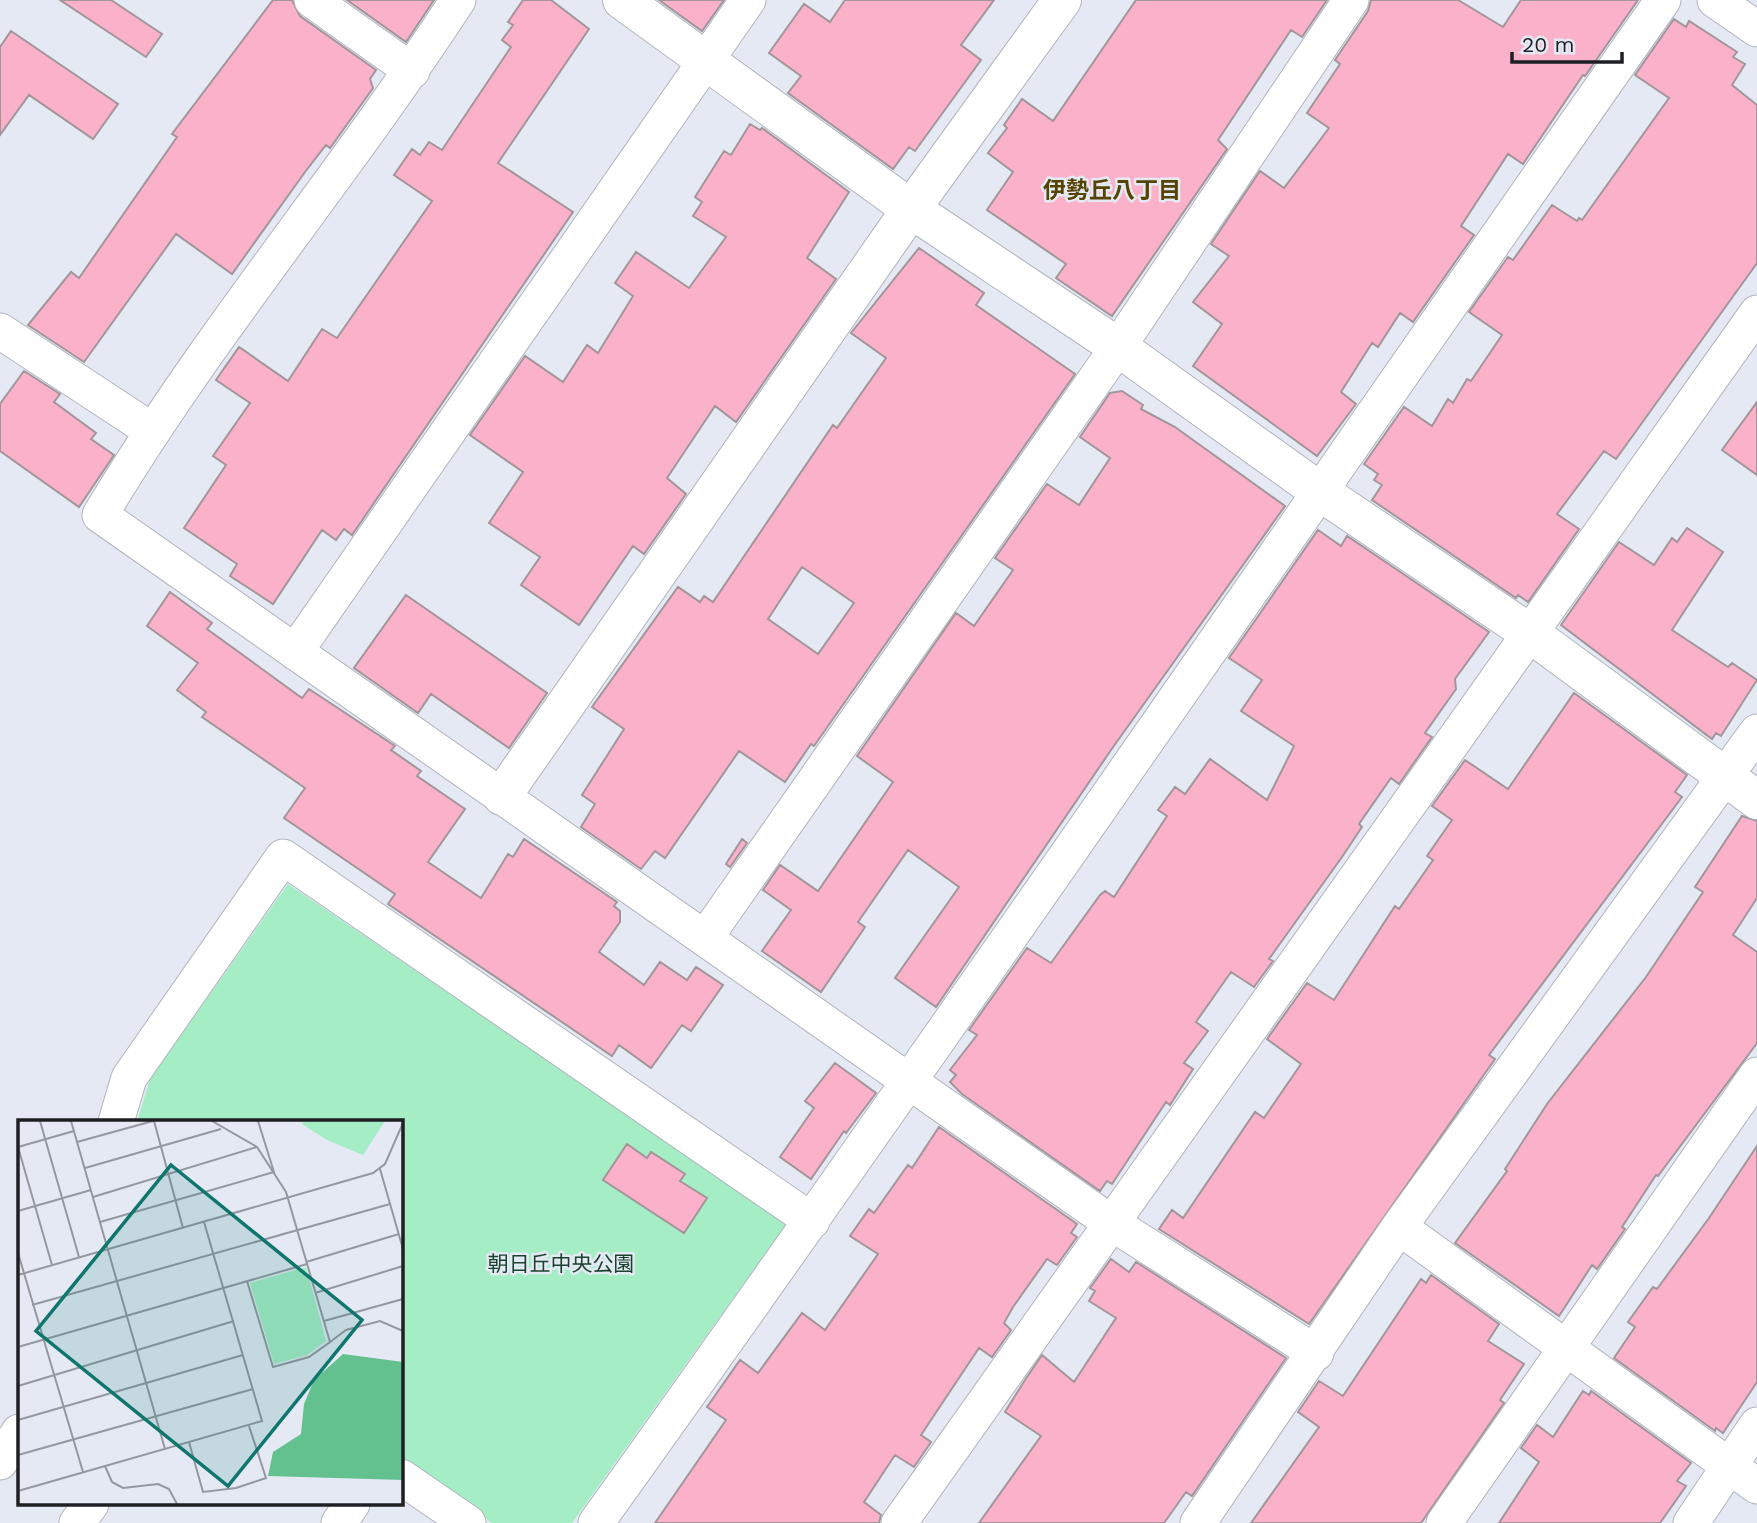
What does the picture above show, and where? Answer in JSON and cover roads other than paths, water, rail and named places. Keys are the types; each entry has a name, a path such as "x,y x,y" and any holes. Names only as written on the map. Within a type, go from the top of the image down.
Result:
{"street":[{"path":"312,0 412,71"},
{"path":"458,0 412,71 151,429 100,515 1110,1222 1316,1353"},
{"path":"622,0 911,209 1118,347 1319,491 1531,634 1757,800"},
{"path":"295,652 748,0"},
{"path":"502,796 911,209 1062,0"},
{"path":"705,938 1118,347 1350,0"},
{"path":"596,1523 911,1083 1319,491 1663,0"},
{"path":"1715,0 1757,29"},
{"path":"899,1523 1757,313"},
{"path":"0,331 151,429"},
{"path":"1198,1523 1316,1353 1399,1227 1757,732"},
{"path":"117,1120 129,1078 283,857 812,1221"},
{"path":"1444,1523 1757,1075"},
{"path":"1399,1227 1743,1476"},
{"path":"1690,1523 1743,1476 1757,1425"},
{"path":"0,1462 18,1435"},
{"path":"402,1478 468,1523"},
{"path":"77,1523 90,1506"},
{"path":"339,1523 351,1506"}],"district":[{"name":"伊勢丘八丁目","path":"1112,190"}],"park label":[{"name":"朝日丘中央公園","path":"561,1264"}]}
